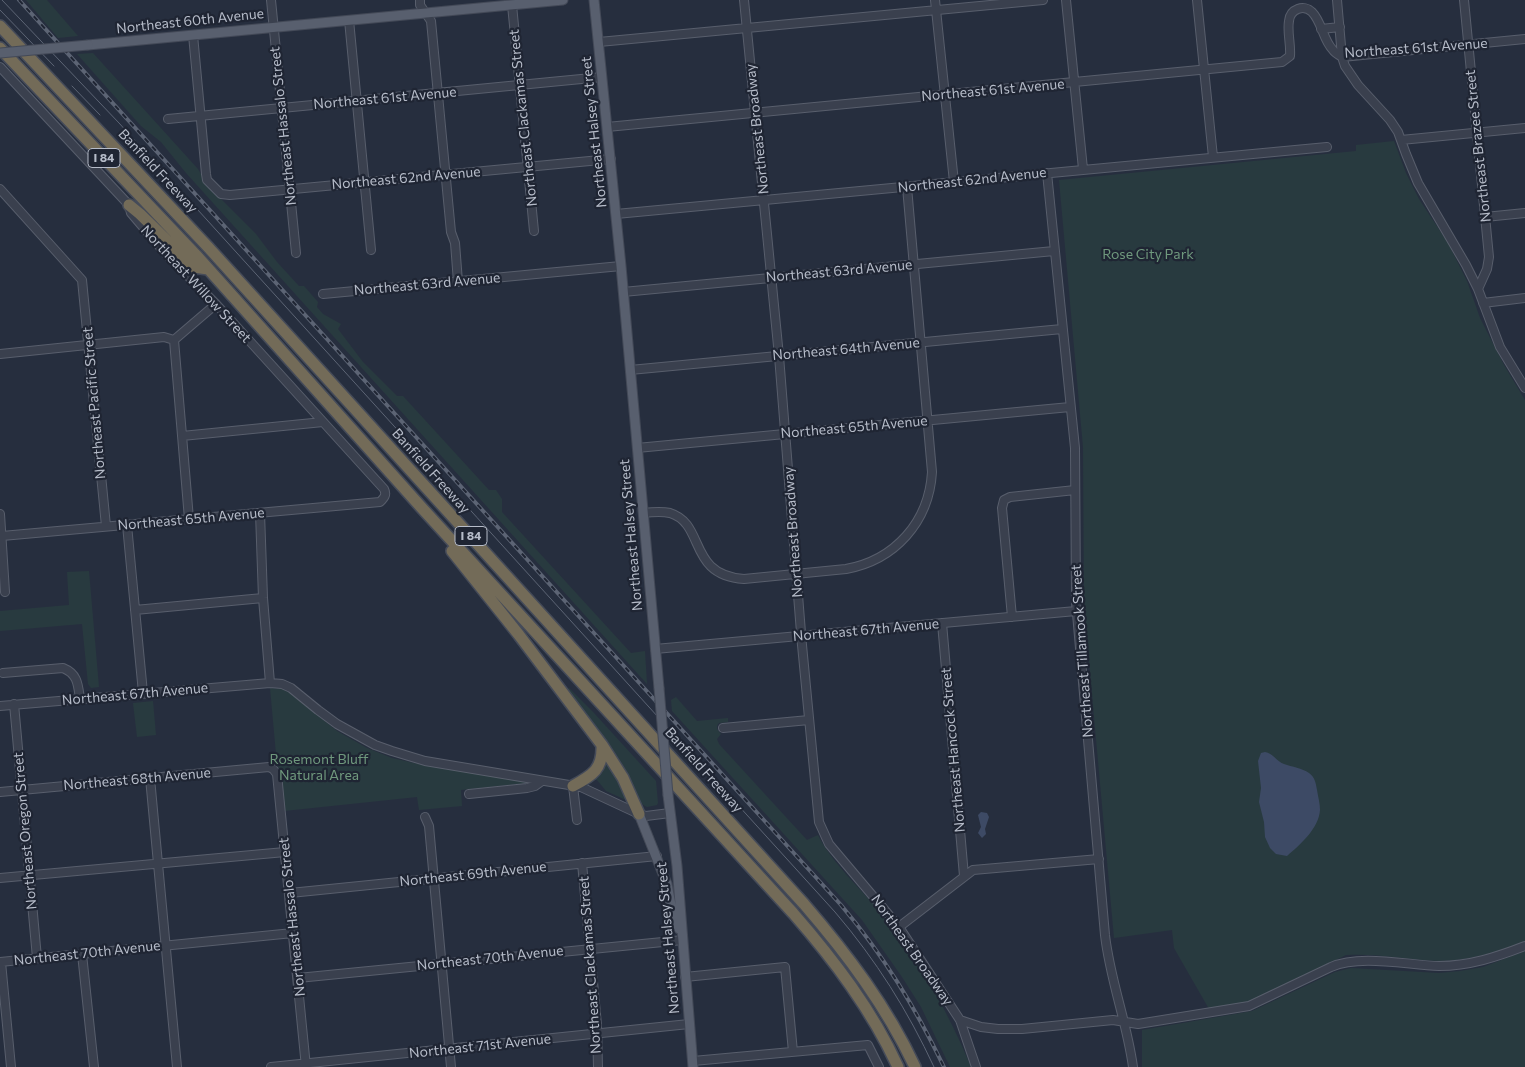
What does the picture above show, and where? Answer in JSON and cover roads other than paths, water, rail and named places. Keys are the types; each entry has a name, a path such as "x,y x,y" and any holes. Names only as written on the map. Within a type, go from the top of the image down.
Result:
{"highway":[{"name":"Banfield Freeway","path":"0,26 208,246 804,904 838,944 870,987 915,1067"},
{"name":"I 84","path":"0,48 196,255 421,507 810,932 857,996 884,1039 898,1067"},
{"path":"129,205 194,267 208,269"},
{"path":"421,507 438,533 602,744 623,778 639,814"},
{"path":"573,786 592,774 600,764 602,744"}],"main road":[{"name":"Northeast 60th Avenue","path":"0,53 562,0"},
{"name":"Northeast Halsey Street","path":"594,0 621,266 668,795 677,866 693,1064"},
{"path":"639,814 667,884 672,910 683,940"}],"street":[{"name":"Northeast Hassalo Street","path":"271,0 296,253"},
{"path":"420,0 420,6 431,21 451,232 455,243 458,282"},
{"name":"Northeast Broadway","path":"744,0 785,434 808,720 816,802 821,830 829,844 899,927 960,1020 976,1067"},
{"path":"935,0 954,182"},
{"path":"599,42 1042,0"},
{"path":"1066,0 1083,170"},
{"path":"1197,0 1213,157"},
{"path":"1337,0 1342,57 1350,75 1390,120 1401,140 1418,183 1455,244 1478,290 1500,347 1524,385"},
{"name":"Northeast Brazee Street","path":"1464,0 1489,257 1487,269 1478,290"},
{"name":"Northeast Clackamas Street","path":"512,5 534,232"},
{"name":"Northeast 61st Avenue","path":"607,127 1286,61 1290,56 1289,19 1293,12 1298,9 1311,11 1332,50 1342,57 1525,39"},
{"path":"349,20 371,250"},
{"name":"Northeast 61st Avenue","path":"1321,29 1340,27"},
{"path":"193,35 201,116"},
{"name":"Northeast Willow Street","path":"0,67 129,205 131,213 166,254 216,304 384,489 385,497 380,502"},
{"name":"Northeast 61st Avenue","path":"168,119 602,77"},
{"name":"Northeast 62nd Avenue","path":"201,116 208,180 221,194 230,195 610,159"},
{"path":"1401,140 1525,128"},
{"name":"Northeast 62nd Avenue","path":"616,214 1213,157 1327,148"},
{"name":"Northeast Tillamook Street","path":"1047,173 1074,448 1076,612 1106,946 1125,1022 1133,1067"},
{"path":"643,513 665,512 683,520 704,559 711,568 722,575 744,579 846,570 866,564 888,553 908,535 920,518 930,491 932,462 907,187"},
{"name":"Northeast Pacific Street","path":"0,189 82,280 106,526"},
{"path":"1485,217 1525,213"},
{"name":"Northeast 63rd Avenue","path":"623,292 1054,251"},
{"name":"Northeast 63rd Avenue","path":"323,294 621,266"},
{"path":"1483,302 1525,298"},
{"path":"174,340 216,304"},
{"name":"Northeast 64th Avenue","path":"630,370 1062,329"},
{"path":"0,354 164,337 174,340"},
{"path":"174,340 190,519"},
{"name":"Northeast 65th Avenue","path":"637,448 1070,407"},
{"path":"182,436 323,422"},
{"path":"1012,617 1002,508 1004,500 1010,497 1075,490"},
{"name":"Northeast 65th Avenue","path":"2,536 380,502"},
{"path":"260,513 263,598 270,683 282,684 291,688 337,724 368,741 392,751 424,761 586,789 646,816 670,813"},
{"path":"0,514 5,592"},
{"path":"127,525 143,693"},
{"path":"135,610 263,598"},
{"name":"Northeast 67th Avenue","path":"655,649 1076,612"},
{"name":"Northeast Hancock Street","path":"942,624 964,876"},
{"path":"3,673 63,668 75,676 80,699"},
{"name":"Northeast 67th Avenue","path":"0,706 270,683"},
{"name":"Northeast Oregon Street","path":"14,704 37,958"},
{"path":"723,728 808,720"},
{"name":"Northeast Hassalo Street","path":"273,768 277,774 306,1065"},
{"name":"Northeast 68th Avenue","path":"0,792 273,768"},
{"path":"150,778 177,1067"},
{"path":"469,794 527,788 535,786 542,781"},
{"path":"573,786 577,820"},
{"path":"426,817 429,826 443,963 451,1067"},
{"path":"0,878 285,852"},
{"name":"Northeast 69th Avenue","path":"290,893 657,856"},
{"path":"899,927 973,870 1099,859"},
{"name":"Northeast Clackamas Street","path":"582,863 597,1034 598,1067"},
{"name":"Northeast 70th Avenue","path":"0,962 293,933"},
{"name":"Northeast 70th Avenue","path":"298,978 683,940"},
{"path":"960,1020 981,1026 1006,1029 1113,1020 1138,1024 1250,1006 1345,962 1357,961 1431,966 1458,965 1490,959 1525,946"},
{"path":"82,954 94,1067"},
{"path":"0,962 11,1067"},
{"path":"685,977 785,967 793,1052"},
{"name":"Northeast 71st Avenue","path":"271,1067 306,1065 689,1024"},
{"path":"693,1064 868,1045 879,1067"}],"water":[{"path":"1265,752 1284,764 1309,773 1316,785 1320,810 1319,817 1313,830 1287,856 1276,854 1270,848 1265,837 1264,822 1259,802 1261,788 1258,761 1261,753"},
{"path":"981,812 987,813 989,817 985,829 986,834 982,838 978,833 981,827 978,815"}],"tram line":[{"path":"2,0 119,123 835,912 890,986 934,1067"},
{"path":"0,10 54,66"},
{"path":"72,86 100,115"}],"railway":[{"path":"19,0 841,905 871,943 898,983 944,1067"}],"park label":[{"name":"Rose City Park","path":"1148,254"},
{"name":"Rosemont Bluff Natural Area","path":"319,768"}]}
